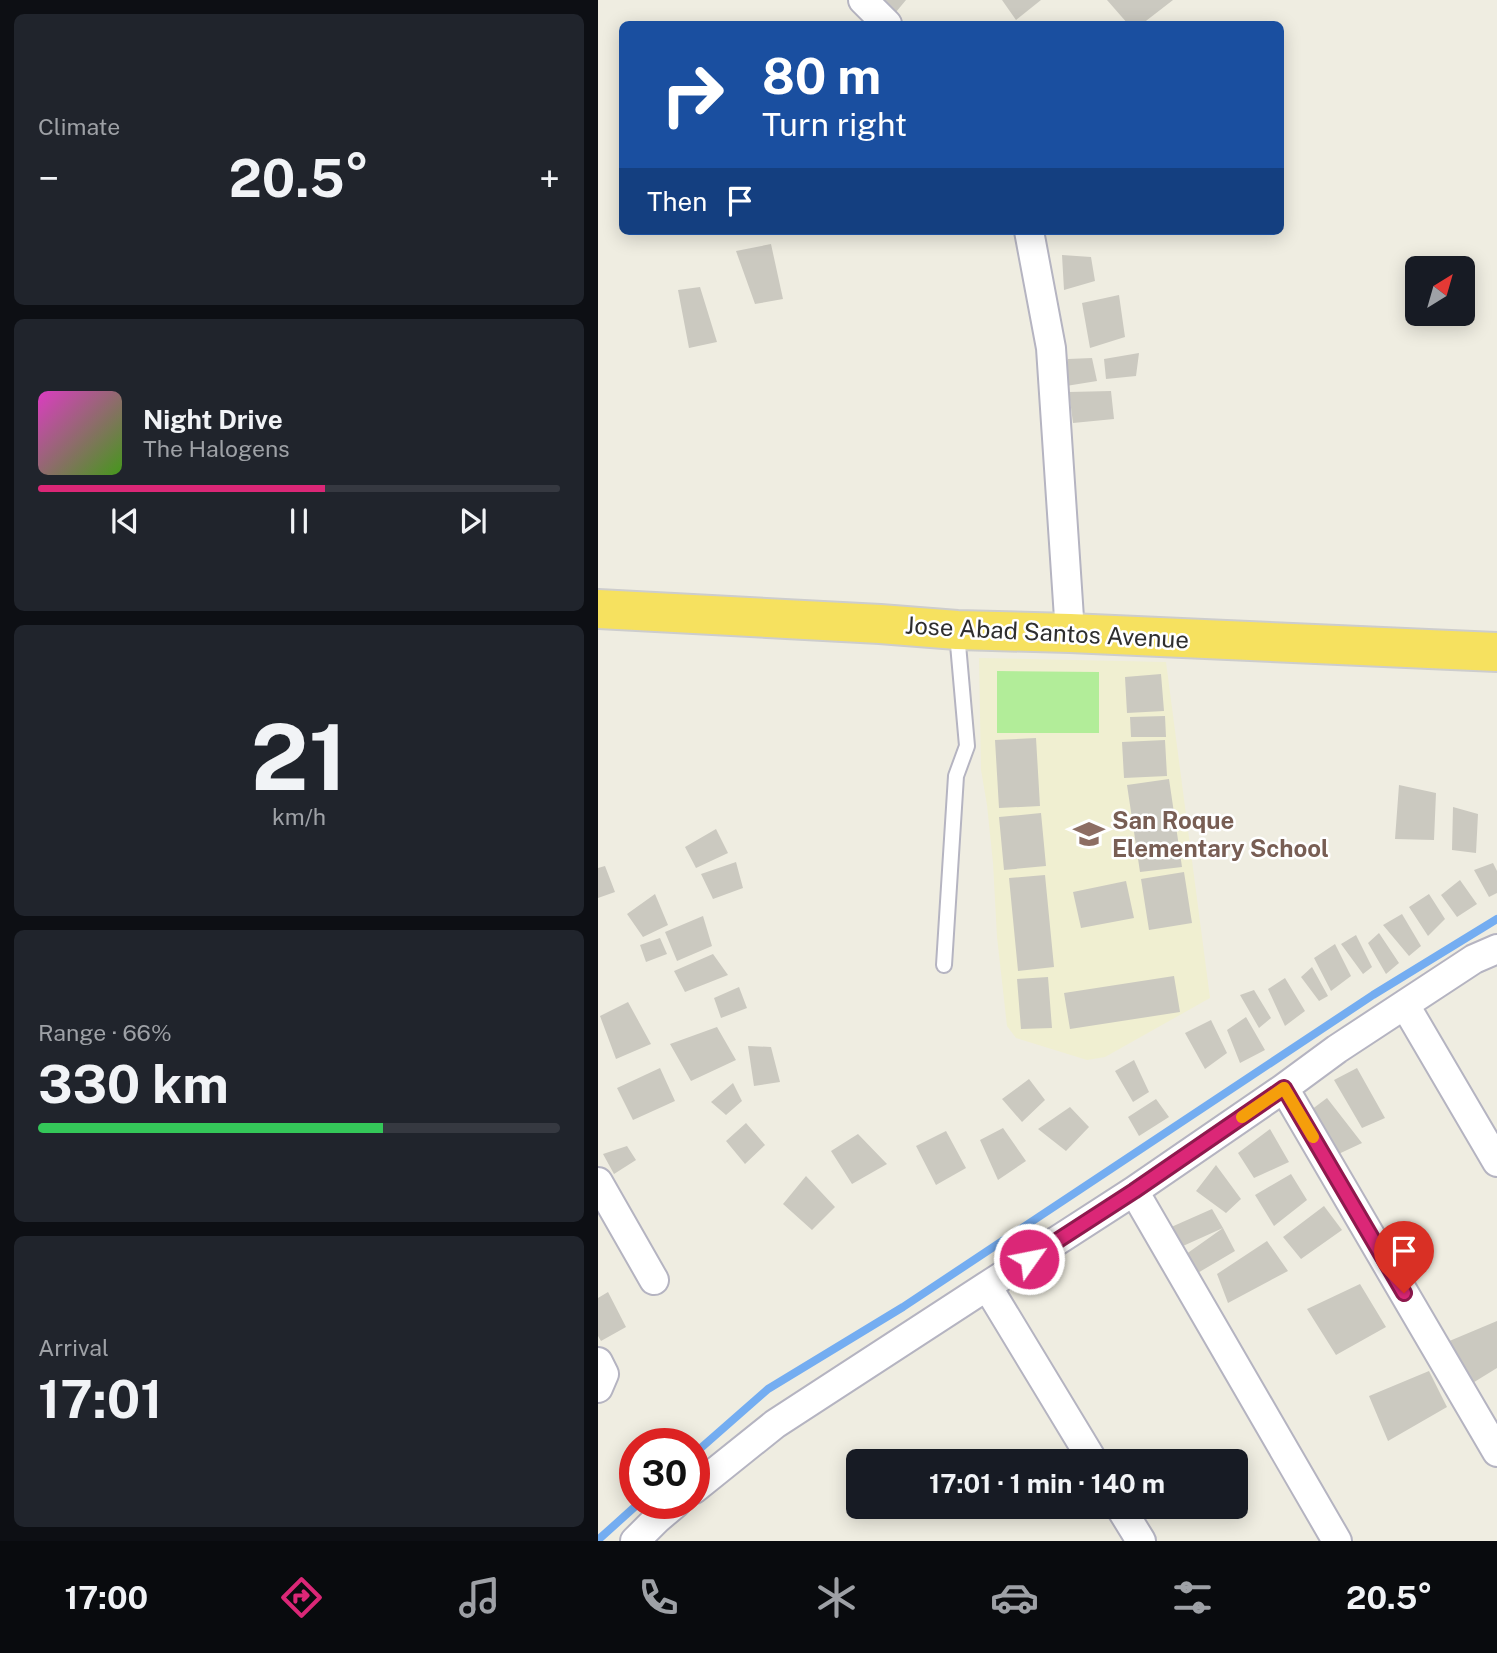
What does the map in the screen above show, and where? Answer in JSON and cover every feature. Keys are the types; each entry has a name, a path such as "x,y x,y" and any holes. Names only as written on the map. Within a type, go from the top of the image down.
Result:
{"highway":[{"name":"Jose Abad Santos Avenue","path":"598,609 957,630 1496,652"}],"street":[{"path":"863,0 884,21"},
{"path":"1030,235 1051,348 1070,633"},
{"path":"710,1476 775,1424 1134,1191 1337,1049 1474,959 1496,949"},
{"path":"1405,1005 1496,1162"},
{"path":"1284,1088 1496,1452"},
{"path":"598,1182 654,1280"},
{"path":"1134,1191 1337,1541"},
{"path":"987,1286 1086,1449"},
{"path":"598,1362 604,1374 598,1388"},
{"path":"635,1541 656,1519"},
{"path":"1127,1519 1141,1541"}],"lane":[{"path":"943,965 956,776 967,746 957,630"}],"shaded area":[{"name":"San Roque Elementary School","path":"979,658 1166,662 1210,998 1105,1057 1087,1060 1016,1038 1007,1026 997,937 993,863 981,770"}],"green space":[{"path":"997,671 1099,672 1099,733 997,733"}],"building":[{"path":"885,0 906,0 896,12"},
{"path":"1002,0 1041,0 1016,20"},
{"path":"1107,0 1173,0 1146,21 1125,21"},
{"path":"771,244 783,299 755,304 736,251"},
{"path":"1062,255 1091,257 1095,281 1064,290"},
{"path":"700,287 717,342 689,348 678,290"},
{"path":"1119,295 1125,337 1090,348 1082,303"},
{"path":"1139,353 1136,376 1106,379 1104,359"},
{"path":"1092,358 1097,381 1066,386 1068,359"},
{"path":"1111,391 1114,419 1073,423 1069,392"},
{"path":"1161,674 1164,711 1127,713 1125,677"},
{"path":"1165,716 1166,737 1131,737 1130,717"},
{"path":"1036,738 1040,806 999,808 995,740"},
{"path":"1165,740 1167,776 1124,778 1122,742"},
{"path":"1169,779 1182,867 1140,872 1127,785"},
{"path":"1399,785 1436,793 1434,840 1395,839"},
{"path":"1453,807 1478,814 1476,853 1452,850"},
{"path":"1041,813 1046,866 1004,870 999,817"},
{"path":"716,829 728,853 696,868 685,847"},
{"path":"736,862 743,888 713,899 701,874"},
{"path":"1493,863 1497,871 1497,893 1489,897 1474,870"},
{"path":"605,866 615,892 598,898 598,868"},
{"path":"1184,872 1192,923 1149,930 1141,879"},
{"path":"1045,875 1054,967 1018,971 1009,878"},
{"path":"1460,880 1477,904 1457,917 1441,895"},
{"path":"1126,881 1134,918 1081,928 1073,892"},
{"path":"655,894 668,925 643,937 627,914"},
{"path":"1429,894 1445,919 1428,936 1409,907"},
{"path":"1402,914 1421,946 1409,956 1383,925"},
{"path":"703,916 712,946 677,961 665,932"},
{"path":"1379,933 1399,963 1386,974 1368,943"},
{"path":"1356,935 1372,967 1363,974 1341,944"},
{"path":"660,938 667,954 646,962 640,945"},
{"path":"1335,944 1351,976 1331,991 1314,958"},
{"path":"713,954 728,975 685,992 674,971"},
{"path":"1312,967 1328,996 1319,1001 1301,977"},
{"path":"1174,976 1180,1012 1070,1029 1064,993"},
{"path":"1048,977 1052,1028 1021,1029 1017,979"},
{"path":"1285,978 1305,1011 1285,1026 1268,989"},
{"path":"739,987 747,1008 721,1018 714,998"},
{"path":"1254,990 1271,1018 1259,1028 1240,995"},
{"path":"628,1002 651,1044 616,1059 600,1016"},
{"path":"1246,1017 1265,1050 1240,1063 1227,1030"},
{"path":"1211,1020 1227,1053 1205,1069 1185,1033"},
{"path":"717,1027 736,1060 691,1081 670,1044"},
{"path":"748,1046 771,1047 780,1082 754,1086"},
{"path":"1134,1060 1149,1092 1133,1102 1115,1071"},
{"path":"660,1068 675,1101 633,1120 617,1088"},
{"path":"1357,1068 1385,1118 1362,1128 1334,1080"},
{"path":"1029,1079 1045,1100 1022,1122 1002,1099"},
{"path":"733,1083 742,1101 726,1115 711,1102"},
{"path":"1327,1098 1362,1143 1330,1158 1307,1113"},
{"path":"1156,1099 1169,1117 1139,1136 1128,1117"},
{"path":"1070,1107 1089,1127 1066,1151 1038,1129"},
{"path":"746,1123 765,1145 745,1164 726,1141"},
{"path":"1003,1128 1026,1161 998,1180 980,1140"},
{"path":"1270,1129 1289,1162 1254,1178 1238,1153"},
{"path":"946,1131 966,1168 936,1185 916,1146"},
{"path":"858,1134 887,1164 852,1184 831,1151"},
{"path":"627,1146 636,1160 614,1174 603,1154"},
{"path":"1216,1165 1241,1199 1226,1213 1196,1191"},
{"path":"1291,1174 1307,1200 1274,1226 1255,1195"},
{"path":"806,1176 835,1207 812,1230 783,1204"},
{"path":"1324,1206 1342,1230 1301,1259 1283,1237"},
{"path":"1212,1209 1223,1228 1183,1246 1169,1228"},
{"path":"1223,1228 1235,1251 1196,1274 1182,1257"},
{"path":"1267,1241 1288,1271 1228,1303 1217,1274"},
{"path":"1360,1284 1386,1327 1336,1355 1307,1309"},
{"path":"608,1292 626,1327 601,1341 598,1336 598,1298"},
{"path":"1497,1321 1497,1368 1471,1384 1447,1342"},
{"path":"1429,1371 1447,1407 1388,1441 1369,1396"}],"waterway":[{"path":"710,1440 768,1389 903,1307 1373,995 1497,919"},
{"path":"598,1540 621,1519"}],"slow traffic":[{"path":"1242,1117 1284,1088 1313,1137"}],"place":[{"name":"San Roque Elementary School","path":"1089,834"}],"route":[{"path":"1029,1259 1284,1088 1404,1293"}]}
